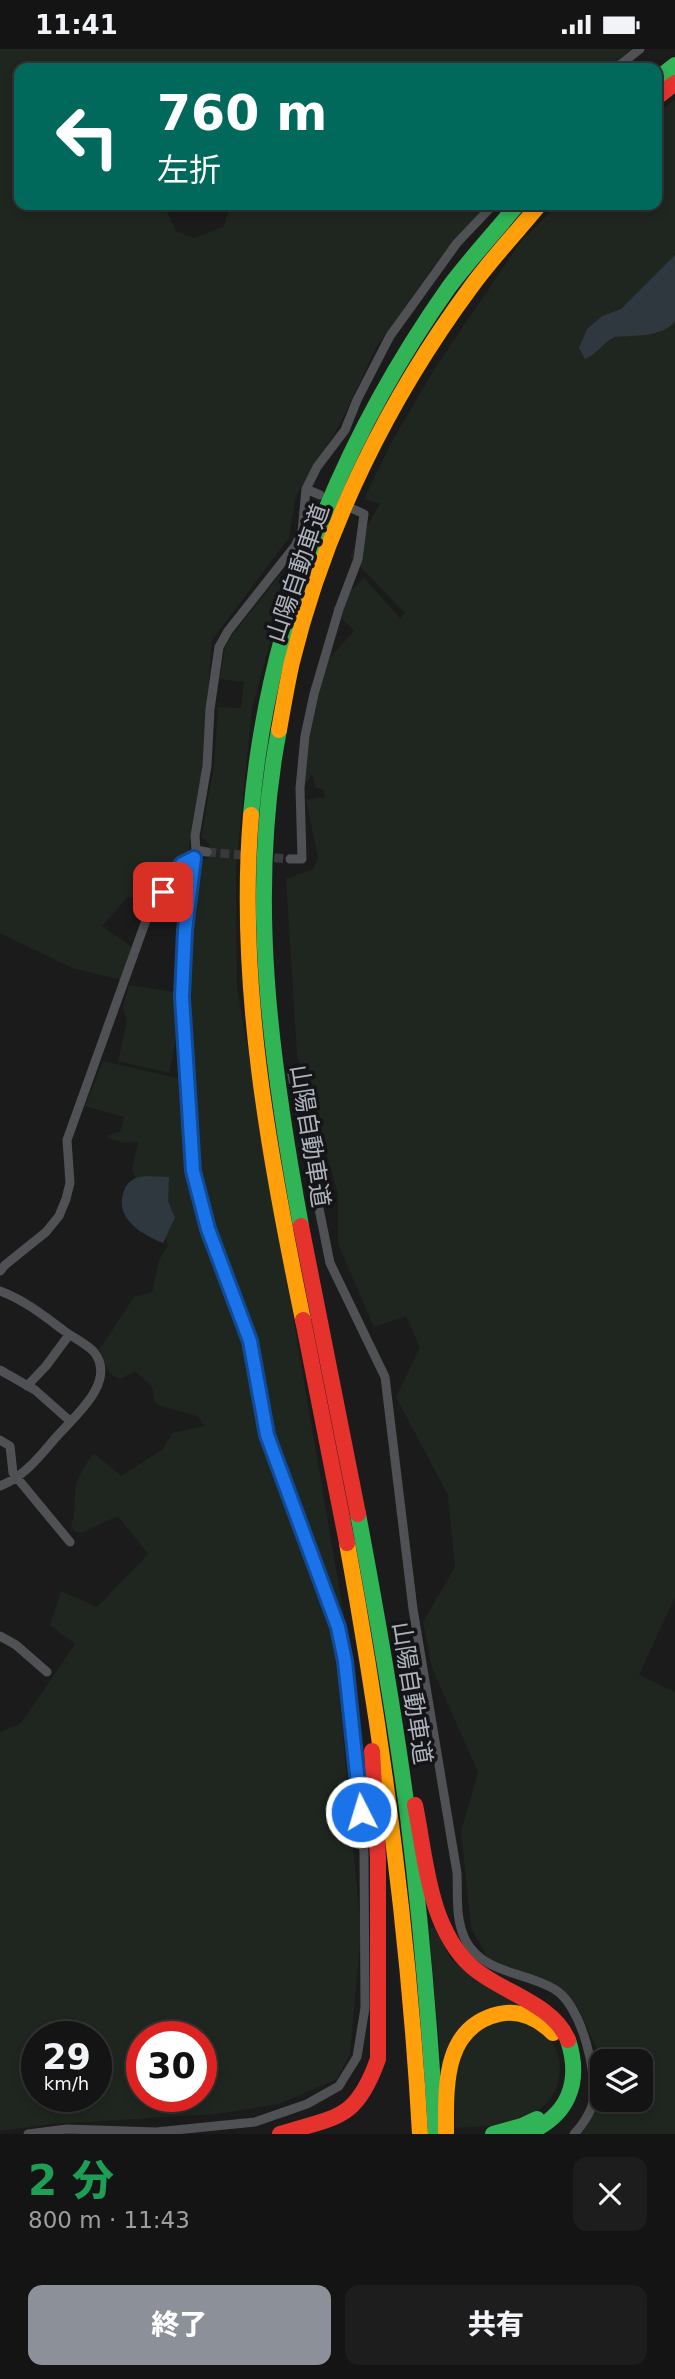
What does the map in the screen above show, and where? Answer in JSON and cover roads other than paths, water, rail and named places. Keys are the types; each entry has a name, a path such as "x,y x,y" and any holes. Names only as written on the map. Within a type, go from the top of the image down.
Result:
{"highway":[{"name":"山陽自動車道","path":"421,2134 400,1901 375,1706 341,1510 278,1194 264,1104 255,1037 248,946 247,869 256,767 275,660 286,617 324,509 377,402 425,321 469,260 513,210"},
{"name":"山陽自動車道","path":"436,2134 430,2027 418,1899 402,1772 377,1621 279,1104 265,972 262,908 264,844 272,768 288,675 322,563 363,464 390,411 447,317 535,210"},
{"path":"377,1621 433,1892 447,1935 473,1968 539,2007 556,2021 565,2033 573,2052 576,2070 571,2094 558,2114 526,2134"},
{"path":"280,2134 332,2120 349,2111 362,2098 378,2059 378,1858 371,1739 375,1706"},
{"path":"446,2134 447,2080 451,2055 463,2033 479,2020 495,2014 525,2014 545,2024 555,2035 562,2047 567,2075 561,2094 540,2117 522,2126 493,2134"}],"street":[{"path":"622,63 640,49"},
{"path":"28,2134 67,2129 156,2131 255,2122 307,2104 339,2086 357,2057 365,2008 364,1854 360,1790 345,1661 338,1627 267,1435 250,1341 208,1229 193,1171 182,997 185,930 195,836 207,766 210,709 219,647 228,631 295,546 302,532 306,489 317,467 345,430 357,400 390,336 457,243 489,210"},
{"path":"306,489 320,495"},
{"path":"290,859 302,859 300,787 314,694 344,593 358,559 364,514 351,508"},
{"path":"0,1271 46,1232 59,1216 70,1183 67,1140 149,912 182,864 195,854 207,852"},
{"path":"291,1070 330,1263 385,1377 412,1609 457,1873 457,1912 467,1942 485,1962 556,1989 570,2006 589,2048 595,2081 593,2105 574,2134"},
{"path":"0,1291 25,1302 94,1353 100,1367 99,1381 93,1395 39,1459 0,1486"},
{"path":"27,1386 69,1335"},
{"path":"0,1370 47,1399 70,1422"},
{"path":"0,1440 10,1446 13,1473 69,1542"},
{"path":"0,1636 16,1645 47,1672"}],"tunnel":[{"path":"207,852 290,859"}]}
